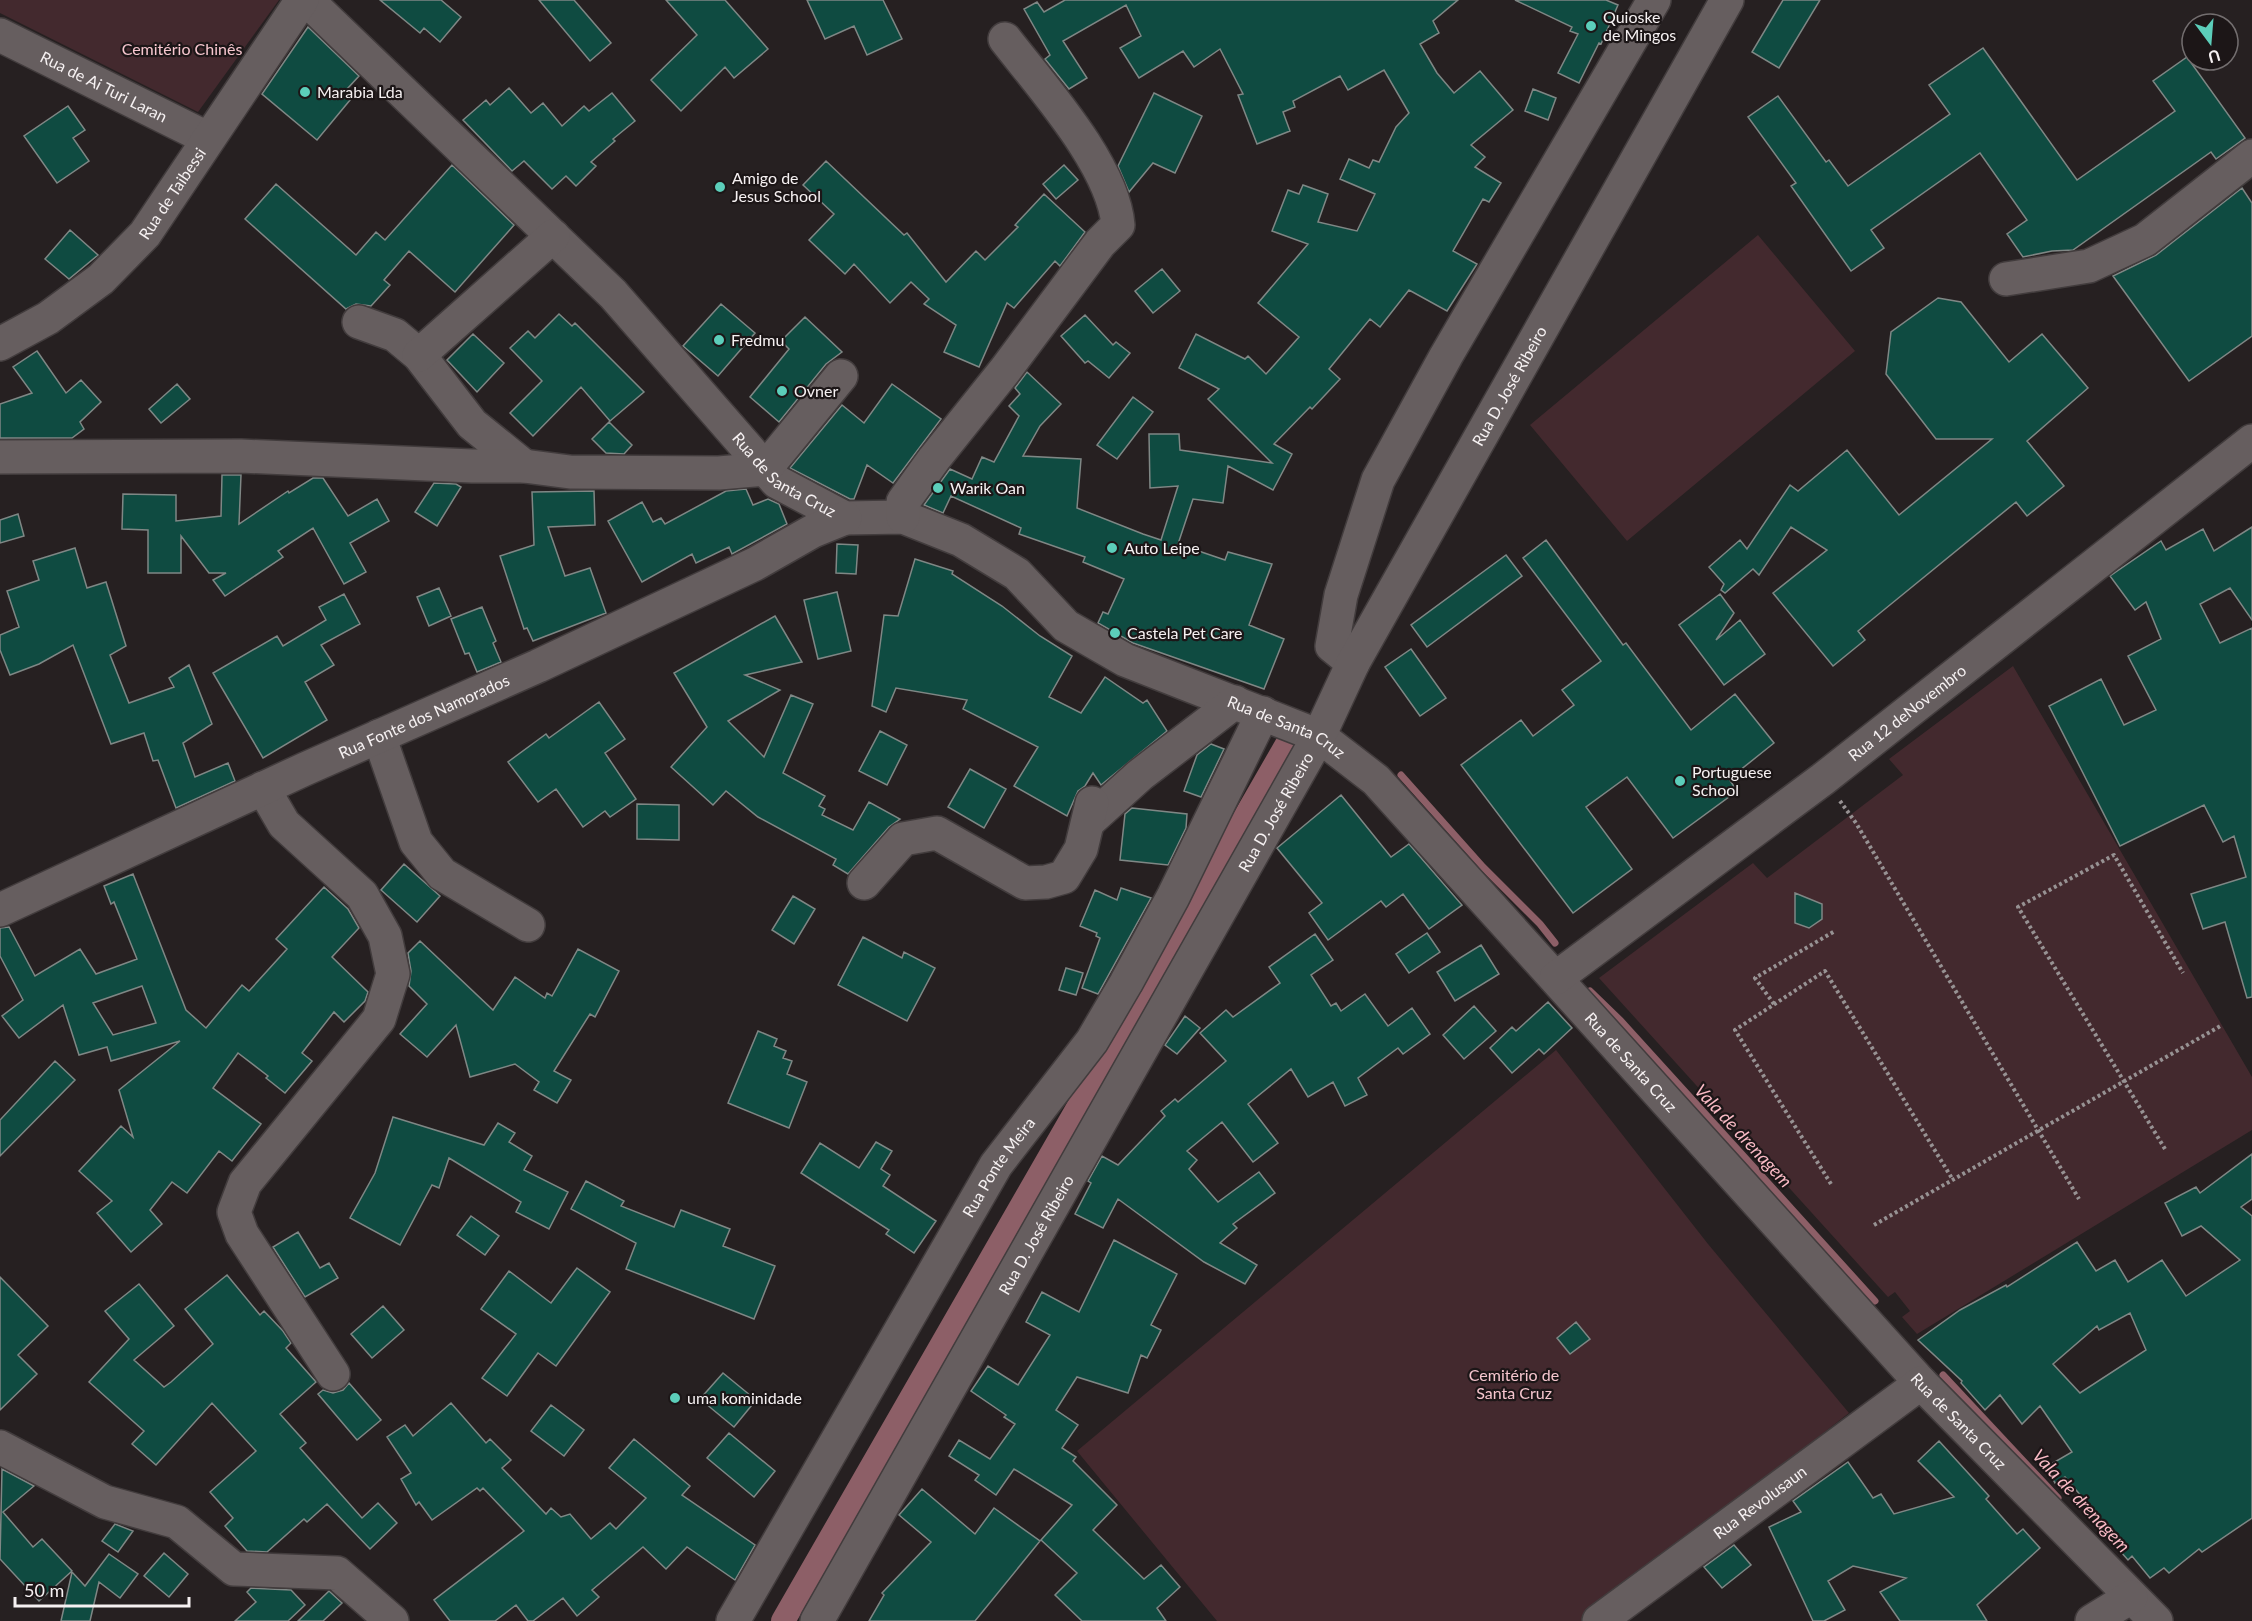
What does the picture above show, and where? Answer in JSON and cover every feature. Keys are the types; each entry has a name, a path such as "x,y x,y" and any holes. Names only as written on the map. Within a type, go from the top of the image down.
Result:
{"street":[{"path":"1353,663 1332,646 1341,595 1378,480 1446,356 1654,0"},
{"name":"Rua D. José Ribeiro","path":"817,1621 1319,736 1353,663 1727,0"},
{"name":"Rua de Taibessi","path":"0,344 48,318 101,279 145,234 296,3"},
{"name":"Rua de Santa Cruz","path":"296,3 553,236 613,294 777,482 845,518 903,518 961,540 1017,574 1066,626 1125,660 1319,736 1376,780 1921,1383 2156,1621"},
{"name":"Rua de Ai Turi Laran","path":"0,34 207,138"},
{"path":"903,518 903,502 934,459 1006,369 1100,243 1118,225 1116,204 1077,132 1005,39"},
{"path":"2006,279 2089,266 2145,240 2252,156"},
{"path":"419,355 553,236"},
{"path":"359,322 395,335 419,355 472,424 524,466"},
{"path":"0,457 241,456 472,466 524,466 570,472 719,473 765,469 841,376"},
{"name":"Rua 12 deNovembro","path":"1556,978 1823,779 2252,441"},
{"name":"Rua Fonte dos Namorados","path":"0,910 263,788 549,661 755,564 813,531 845,518"},
{"path":"864,883 903,839 937,833 1025,883 1046,882 1064,877 1081,849 1090,812 1140,775 1249,707"},
{"name":"Rua Ponte Meira","path":"733,1621 996,1165 1092,1041 1126,983 1173,897 1249,707"},
{"path":"379,736 416,842 442,874 528,925"},
{"path":"263,788 284,824 362,895 385,936 393,974 379,1019 245,1183 234,1212 242,1234 333,1374"},
{"name":"Rua Revolusaun","path":"1599,1621 1921,1383"},
{"path":"0,1447 105,1502 177,1522 234,1569 337,1573 392,1621"},
{"path":"2092,1621 2131,1597"}],"path":[{"path":"1823,779 1856,823 2079,1199"},
{"path":"2165,1149 2018,907 2114,855 2183,973"},
{"path":"1774,1004 1755,978 1835,931"},
{"path":"1831,1184 1735,1030 1825,971 1953,1180"},
{"path":"1874,1225 2222,1025"}],"green space":[{"name":"Cemitério Chinês","path":"0,0 279,0 198,112 0,13"},
{"path":"1758,235 1855,351 1627,541 1530,425"},
{"path":"2013,666 2252,1077 2252,1130 1917,1334 1902,1317 1910,1311 1895,1292 1888,1297 1599,978 1753,863 1767,878 1903,775 1889,759"},
{"name":"Cemitério de Santa Cruz","path":"1556,1050 1708,1244 1849,1413 1583,1621 1217,1621 1077,1451"}],"building":[{"path":"380,0 441,0 461,17 440,42 424,28 420,33"},
{"path":"539,0 574,0 611,43 590,61"},
{"path":"666,0 725,0 768,49 734,78 725,67 681,111 651,80 697,35"},
{"path":"807,0 883,0 902,39 867,55 854,26 825,39"},
{"path":"1065,0 1458,0 1433,21 1439,33 1420,44 1437,73 1454,93 1480,71 1513,110 1471,145 1485,157 1475,167 1501,183 1489,202 1483,199 1453,251 1477,264 1447,311 1409,290 1380,327 1370,319 1329,369 1340,379 1274,444 1292,454 1273,490 1228,466 1223,503 1193,499 1178,544 1225,560 1228,552 1272,564 1249,625 1284,639 1264,689 1133,643 1098,623 1103,612 1108,614 1124,579 1083,562 1085,557 1019,534 1021,528 951,496 943,513 924,505 950,469 972,479 982,457 994,462 1019,416 1009,406 1020,394 1015,388 1027,372 1061,404 1040,426 1023,456 1081,459 1077,508 1143,534 1161,540 1178,486 1150,488 1149,434 1179,434 1180,450 1272,463 1208,399 1219,389 1179,368 1196,334 1245,359 1248,356 1266,374 1299,337 1258,303 1308,244 1272,231 1288,190 1299,194 1303,185 1328,194 1318,222 1357,231 1375,194 1340,179 1349,159 1369,168 1373,160 1379,162 1396,127 1409,113 1384,70 1348,90 1340,76 1293,101 1295,107 1283,112 1290,131 1257,144 1238,95 1243,94 1220,49 1194,67 1183,51 1139,78 1120,48 1141,36 1126,5 1063,41 1087,78 1069,89 1045,59 1050,55 1024,9 1037,2 1044,12"},
{"path":"1515,0 1606,0 1618,5 1601,44 1599,43 1579,83 1558,73 1578,34 1570,31 1572,27"},
{"path":"1783,0 1820,0 1779,68 1752,52"},
{"name":"Marabia Lda","path":"308,27 359,76 348,88 355,94 317,140 262,94"},
{"path":"1983,48 2077,180 2175,111 2153,81 2180,62 2180,72 2198,72 2245,138 2216,159 2211,152 2073,250 2052,251 2023,257 2007,234 2027,220 1980,153 1871,230 1884,248 1851,271 1791,186 1796,183 1748,117 1778,96 1826,162 1829,160 1848,186 1950,114 1929,85"},
{"path":"509,88 531,113 543,103 562,126 584,106 589,111 612,93 635,121 613,139 615,141 591,162 596,166 576,186 566,176 552,189 524,161 512,171 463,120 486,100 490,105"},
{"path":"1533,89 1556,98 1548,120 1525,111"},
{"path":"1154,93 1202,116 1175,173 1153,163 1129,192 1118,166"},
{"path":"68,106 85,130 73,138 89,161 57,183 24,136"},
{"path":"826,161 904,235 907,233 946,282 976,251 985,260 1018,227 1015,225 1044,194 1085,232 1060,266 1055,261 1014,308 1007,303 979,367 944,352 956,325 924,304 929,299 911,282 890,303 854,264 845,274 809,240 834,214 803,185"},
{"path":"452,165 514,225 455,292 409,251 384,280 390,285 371,306 356,304 346,309 245,219 276,184 356,255 376,232 385,240"},
{"path":"1064,165 1078,180 1056,199 1043,184"},
{"path":"2242,188 2252,203 2252,336 2189,381 2113,276 2156,255"},
{"path":"70,230 98,255 69,279 45,259"},
{"path":"1162,269 1180,291 1153,313 1135,291"},
{"path":"1938,298 1961,302 2009,362 2042,334 2088,388 2027,441 2064,486 2027,516 2016,502 1858,631 1865,640 1833,666 1773,593 1827,550 1791,527 1759,575 1753,569 1725,593 1721,590 1724,584 1709,567 1740,540 1747,549 1790,485 1798,491 1847,450 1899,515 1992,439 1936,439 1886,374 1891,332"},
{"name":"Fredmu","path":"721,304 755,333 718,376 683,346"},
{"path":"559,314 572,326 575,323 644,392 610,421 581,387 533,436 510,413 542,381 510,348 528,331 535,338"},
{"path":"1085,315 1113,345 1116,342 1130,353 1109,378 1088,361 1085,363 1061,336"},
{"path":"805,317 842,352 826,364 779,422 750,397 789,349 781,341"},
{"path":"473,334 504,363 477,392 447,360"},
{"path":"37,351 66,393 81,380 101,402 80,422 84,429 72,438 0,438 0,404 32,393 13,367"},
{"path":"177,384 190,399 161,423 149,409"},
{"path":"892,384 941,419 893,483 867,465 854,499 850,499 790,468 842,405 864,423"},
{"path":"1133,397 1153,412 1117,459 1097,445"},
{"path":"609,422 632,445 624,454 606,453 592,439"},
{"path":"222,475 241,475 239,524 288,491 289,493 313,478 323,478 348,516 377,499 389,521 350,543 366,572 344,584 313,528 278,551 283,557 225,596 213,580 226,573 209,573 181,536 181,573 148,573 148,530 122,529 123,494 176,495 176,521 221,516"},
{"path":"434,483 456,484 461,487 437,526 415,512"},
{"path":"746,489 753,505 768,499 779,504 787,524 732,554 729,547 696,563 692,554 642,582 608,521 642,502 653,522 661,518 665,524 726,491"},
{"path":"594,491 595,525 548,527 565,576 590,568 606,613 533,641 527,628 524,629 500,556 534,545 532,492"},
{"path":"18,514 24,536 0,543 0,520"},
{"path":"2252,527 2252,620 2230,588 2200,604 2220,643 2252,628 2252,997 2247,998 2225,922 2203,929 2191,894 2246,877 2234,836 2223,842 2204,805 2120,846 2049,706 2101,679 2124,725 2156,710 2128,656 2161,639 2146,602 2135,610 2110,576 2161,541 2166,550 2203,529 2214,551"},
{"name":"Portuguese School","path":"1546,540 1623,645 1626,643 1691,730 1735,694 1774,743 1729,779 1737,791 1673,838 1627,777 1586,807 1632,869 1573,913 1461,765 1521,720 1533,736 1574,705 1562,690 1601,661 1523,558"},
{"path":"837,544 858,545 856,574 836,573"},
{"path":"75,548 87,588 106,582 126,646 110,655 129,703 174,687 169,678 189,665 212,724 183,743 195,777 228,763 235,781 176,808 158,760 153,761 144,733 111,744 73,645 39,664 10,675 0,650 0,635 19,627 7,591 39,580 33,561"},
{"path":"1506,555 1522,576 1427,647 1411,625"},
{"path":"915,559 953,571 952,574 1072,656 1049,697 1081,713 1105,677 1143,703 1147,700 1167,731 1101,785 1093,773 1085,786 1078,791 1067,816 1014,786 1038,747 963,709 967,700 896,688 886,712 872,706 884,615 898,616"},
{"path":"439,588 451,616 429,626 417,597"},
{"path":"837,592 851,651 818,659 804,600"},
{"path":"344,594 360,624 321,645 334,665 305,682 327,720 263,758 213,673 277,636 283,646 326,620 319,607"},
{"path":"1720,594 1734,613 1716,640 1740,620 1765,654 1724,685 1679,625"},
{"path":"482,607 496,641 493,643 501,662 477,672 469,653 465,654 451,619"},
{"path":"775,616 802,662 745,675 780,690 728,721 764,757 791,695 813,704 783,773 825,796 819,806 825,809 822,815 853,830 869,802 900,819 889,827 848,874 833,865 836,859 758,817 726,791 713,805 671,767 707,727 674,673"},
{"path":"1411,649 1446,698 1420,716 1385,667"},
{"path":"599,702 625,739 605,753 636,799 610,817 605,811 583,827 556,789 538,802 508,762 546,734 549,738"},
{"path":"880,731 907,745 887,785 859,771"},
{"path":"1211,744 1224,749 1201,797 1184,791 1197,755"},
{"path":"970,769 1006,789 984,828 948,807"},
{"path":"1341,795 1391,857 1409,844 1462,905 1429,929 1403,894 1386,907 1381,901 1328,940 1309,913 1322,903 1277,848"},
{"path":"637,804 679,805 679,840 637,839"},
{"path":"1132,808 1187,814 1186,828 1168,865 1120,860 1125,814"},
{"path":"404,864 440,896 417,922 381,890"},
{"path":"133,874 186,1010 206,1028 242,985 249,991 287,949 276,939 324,887 348,909 359,928 332,957 368,992 365,1001 344,1022 334,1012 302,1053 312,1061 285,1093 266,1078 268,1076 238,1053 213,1088 261,1124 232,1161 219,1151 187,1193 172,1182 150,1210 162,1224 131,1252 97,1213 112,1201 79,1171 121,1126 133,1137 119,1090 180,1041 111,1061 107,1047 79,1055 63,1005 19,1038 2,1016 23,1000 0,956 0,928 9,927 35,976 80,949 96,974 137,959 114,902 111,904 104,886","holes":["142,986 156,1023 113,1035 93,1003"]},
{"path":"1121,888 1151,898 1098,994 1082,988 1100,938 1096,936 1097,933 1080,926 1095,890 1117,900"},
{"path":"1795,893 1822,904 1822,919 1809,928 1795,923"},
{"path":"793,896 815,909 794,944 772,930"},
{"path":"1427,933 1440,952 1409,973 1396,954"},
{"path":"1315,934 1333,960 1311,975 1331,1006 1336,1003 1341,1011 1365,994 1388,1026 1412,1008 1430,1034 1403,1054 1398,1048 1358,1078 1367,1095 1345,1106 1333,1082 1308,1097 1291,1069 1248,1104 1278,1143 1253,1162 1222,1122 1187,1151 1197,1160 1189,1169 1218,1202 1259,1172 1275,1193 1233,1224 1237,1228 1220,1243 1257,1265 1245,1284 1204,1262 1118,1199 1103,1228 1075,1214 1091,1183 1088,1181 1102,1156 1118,1165 1165,1116 1161,1111 1175,1099 1178,1102 1226,1061 1200,1033 1226,1010 1233,1017 1280,983 1269,967"},
{"path":"863,937 902,958 904,952 935,968 907,1021 838,985"},
{"path":"420,941 493,1010 515,977 545,998 547,993 552,996 578,949 619,971 595,1017 590,1014 554,1071 571,1080 557,1103 534,1090 539,1082 515,1064 470,1077 456,1025 427,1057 400,1034 427,1004 409,986 411,971 408,953"},
{"path":"1481,945 1499,974 1455,1001 1437,972"},
{"path":"1066,968 1083,973 1076,995 1059,990"},
{"path":"1548,1002 1572,1028 1544,1054 1539,1049 1512,1073 1490,1048 1512,1027 1516,1031"},
{"path":"1474,1006 1496,1031 1464,1059 1443,1035"},
{"path":"1185,1016 1200,1028 1177,1054 1165,1045"},
{"path":"758,1031 777,1039 774,1046 786,1051 783,1058 792,1061 787,1074 807,1082 789,1128 728,1103"},
{"path":"55,1061 75,1080 0,1156 0,1120"},
{"path":"393,1117 484,1145 498,1123 515,1133 509,1142 532,1156 524,1170 568,1192 549,1229 516,1212 521,1202 449,1158 439,1188 432,1185 400,1245 350,1218 375,1173"},
{"path":"876,1142 892,1151 881,1169 890,1175 883,1186 936,1221 914,1253 886,1234 889,1230 801,1173 820,1143 859,1168"},
{"path":"2252,1154 2252,1199 2241,1207 2252,1216 2252,1518 2202,1552 2199,1549 2169,1573 2164,1568 2150,1578 2132,1556 2128,1560 2113,1543 2115,1541 2065,1477 2055,1483 2046,1467 2072,1452 2040,1406 2022,1424 2000,1395 1985,1410 1961,1383 1962,1381 1918,1340 1960,1310 2006,1285 2007,1287 2077,1242 2096,1271 2115,1260 2128,1282 2162,1260 2186,1296 2240,1260 2201,1226 2182,1236 2165,1203 2196,1187 2200,1193","holes":["2130,1313 2146,1350 2080,1393 2053,1364 2097,1326 2099,1330"]},
{"path":"586,1181 624,1201 621,1206 674,1227 681,1210 730,1229 723,1246 775,1266 754,1319 626,1269 636,1243 571,1209"},
{"path":"471,1216 499,1236 485,1255 457,1235"},
{"path":"298,1232 320,1268 329,1263 338,1278 305,1297 273,1247"},
{"path":"1114,1240 1177,1274 1151,1325 1161,1330 1147,1358 1141,1355 1128,1393 1077,1377 1056,1410 1078,1425 1062,1448 1076,1457 1073,1461 1117,1505 1093,1530 1144,1579 1161,1565 1180,1587 1157,1608 1166,1621 1082,1621 1055,1595 1077,1573 1041,1540 1072,1505 1014,1469 996,1495 975,1480 979,1475 949,1456 959,1440 990,1459 1015,1424 1004,1417 1006,1415 971,1391 988,1366 1018,1385 1050,1335 1026,1322 1042,1292 1079,1312"},
{"path":"577,1268 610,1292 556,1366 538,1353 507,1396 482,1378 516,1334 481,1309 509,1271 551,1303"},
{"path":"227,1275 260,1315 264,1311 283,1331 291,1343 286,1348 316,1382 280,1414 306,1443 300,1448 362,1518 378,1503 397,1523 370,1549 327,1504 307,1522 304,1519 267,1552 247,1551 225,1526 233,1518 210,1492 256,1451 212,1403 156,1465 132,1444 144,1431 89,1382 129,1339 105,1311 139,1284 174,1326 134,1360 164,1387 171,1382 213,1344 185,1309"},
{"path":"0,1277 48,1326 18,1355 37,1374 0,1410"},
{"path":"383,1306 404,1330 372,1358 351,1334"},
{"path":"1576,1322 1590,1339 1570,1354 1557,1338"},
{"path":"723,1373 756,1400 734,1427 700,1399"},
{"path":"349,1383 381,1420 357,1440 318,1394 323,1390 333,1393 343,1390"},
{"path":"451,1403 486,1443 490,1439 511,1460 502,1468 546,1514 551,1508 561,1517 570,1514 591,1539 610,1523 616,1529 646,1498 609,1468 634,1439 690,1486 682,1495 755,1545 735,1580 687,1547 666,1569 643,1547 592,1590 599,1597 577,1616 563,1598 533,1621 528,1621 516,1605 495,1621 450,1621 434,1600 524,1531 483,1488 480,1491 477,1488 432,1520 419,1502 416,1505 401,1479 411,1473 387,1437 405,1425 413,1436"},
{"path":"551,1405 584,1430 564,1456 531,1431"},
{"path":"729,1433 775,1471 754,1497 707,1458"},
{"path":"1939,1441 1989,1496 1986,1499 2017,1534 2023,1529 2040,1548 1977,1605 1987,1621 1900,1621 1880,1592 1906,1578 1853,1566 1828,1581 1845,1610 1824,1621 1813,1621 1769,1527 1801,1512 1793,1501 1848,1462 1873,1498 1881,1494 1894,1514 1954,1497 1918,1461"},
{"path":"2,1469 34,1486 3,1512 33,1547 42,1539 72,1571 39,1601 0,1559"},
{"path":"922,1489 975,1534 994,1508 1040,1541 975,1621 869,1621 884,1595 882,1593 931,1542 899,1515"},
{"path":"115,1524 133,1531 118,1552 102,1541"},
{"path":"1734,1545 1751,1565 1722,1588 1704,1567"},
{"path":"164,1553 188,1574 169,1597 144,1576"},
{"path":"109,1554 138,1574 120,1598 99,1582 90,1621 61,1621 72,1572 85,1586"},
{"path":"251,1588 291,1590 305,1605 288,1621 235,1621 256,1602 247,1592"},
{"path":"329,1591 342,1603 323,1621 298,1621"}],"waterway":[{"path":"783,1621 1290,739"},
{"name":"Vala de drenagem","path":"1401,775 1555,943"},
{"name":"Vala de drenagem","path":"1590,991 1621,1021 1875,1301"},
{"name":"Vala de drenagem","path":"1943,1375 2058,1498"}],"place":[{"name":"Quioske de Mingos","path":"1591,26"},
{"name":"Marabia Lda","path":"305,92"},
{"name":"Amigo de Jesus School","path":"720,187"},
{"name":"Fredmu","path":"719,340"},
{"name":"Ovner","path":"782,391"},
{"name":"Warik Oan","path":"938,488"},
{"name":"Auto Leipe","path":"1112,548"},
{"name":"Castela Pet Care","path":"1115,633"},
{"name":"Portuguese School","path":"1680,781"},
{"name":"uma kominidade","path":"675,1398"}]}
